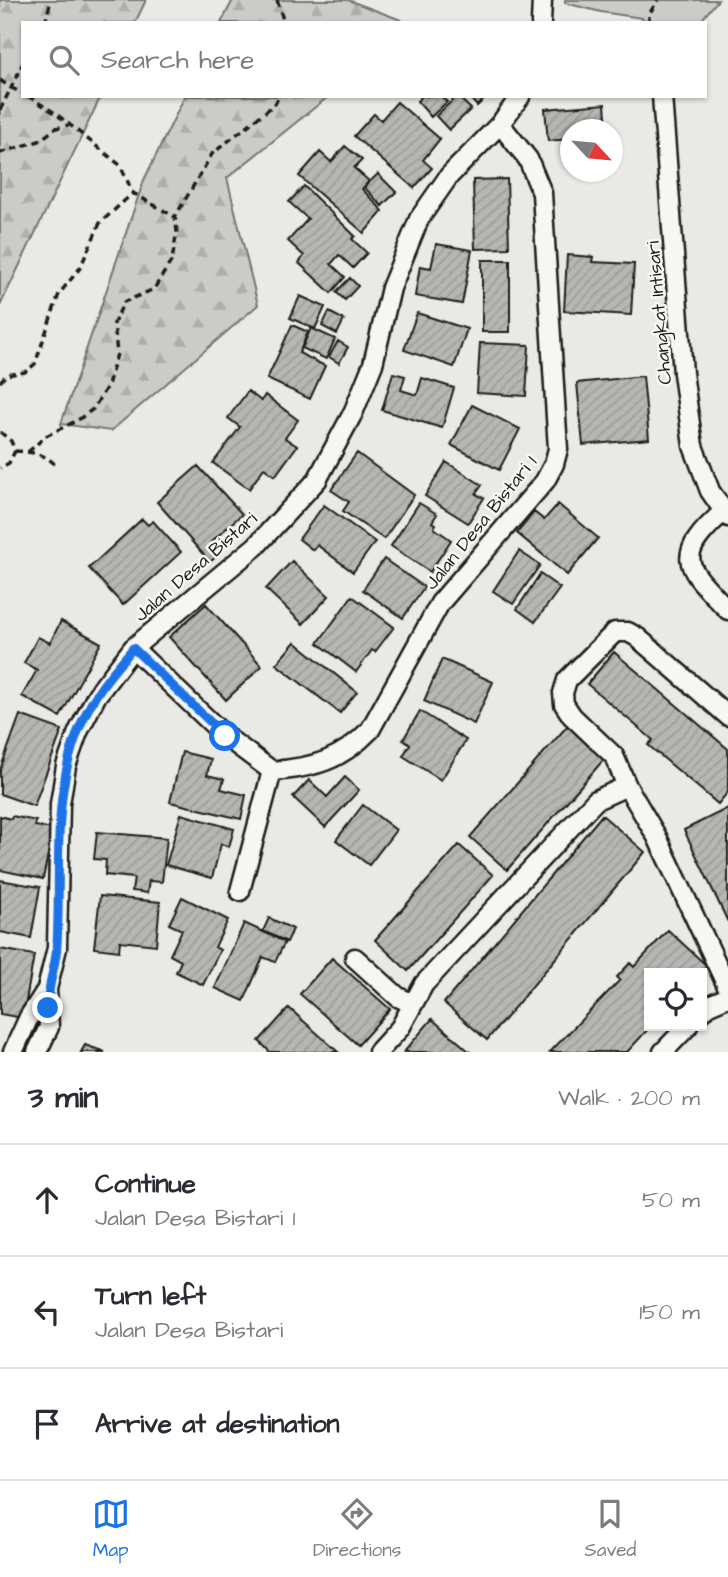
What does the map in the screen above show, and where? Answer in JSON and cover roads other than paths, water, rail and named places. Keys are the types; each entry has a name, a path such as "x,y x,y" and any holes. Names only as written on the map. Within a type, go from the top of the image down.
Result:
{"street":[{"path":"541,21 542,0"},
{"name":"Jalan Desa Bistari","path":"37,1052 49,1027 47,989 57,948 60,804 66,766 78,732 97,695 133,648 256,546 317,480 353,413 373,364 391,288 419,219 449,176 499,124 519,98"},
{"name":"Changkat Intisari","path":"662,98 683,373 693,446 710,491 725,514"},
{"name":"Jalan Desa Bistari 1","path":"272,771 299,769 331,760 354,747 370,730 440,603 545,481 554,464 558,449 542,193 528,159 499,124"},
{"path":"725,514 697,537 690,551 690,563 695,575 728,610"},
{"path":"728,716 628,632 615,632 568,680 563,692 564,704 572,716 614,756 627,786 657,837 728,988"},
{"path":"133,648 225,736 272,771 240,891"},
{"path":"378,1052 400,1028 424,984 590,806 609,792 627,786"},
{"path":"355,958 398,997 413,1004"},
{"name":"Jalan Desa Bistari","path":"13,1052 29,1017 47,989"},
{"path":"707,1007 728,997"},
{"path":"663,1052 683,1031"}]}
